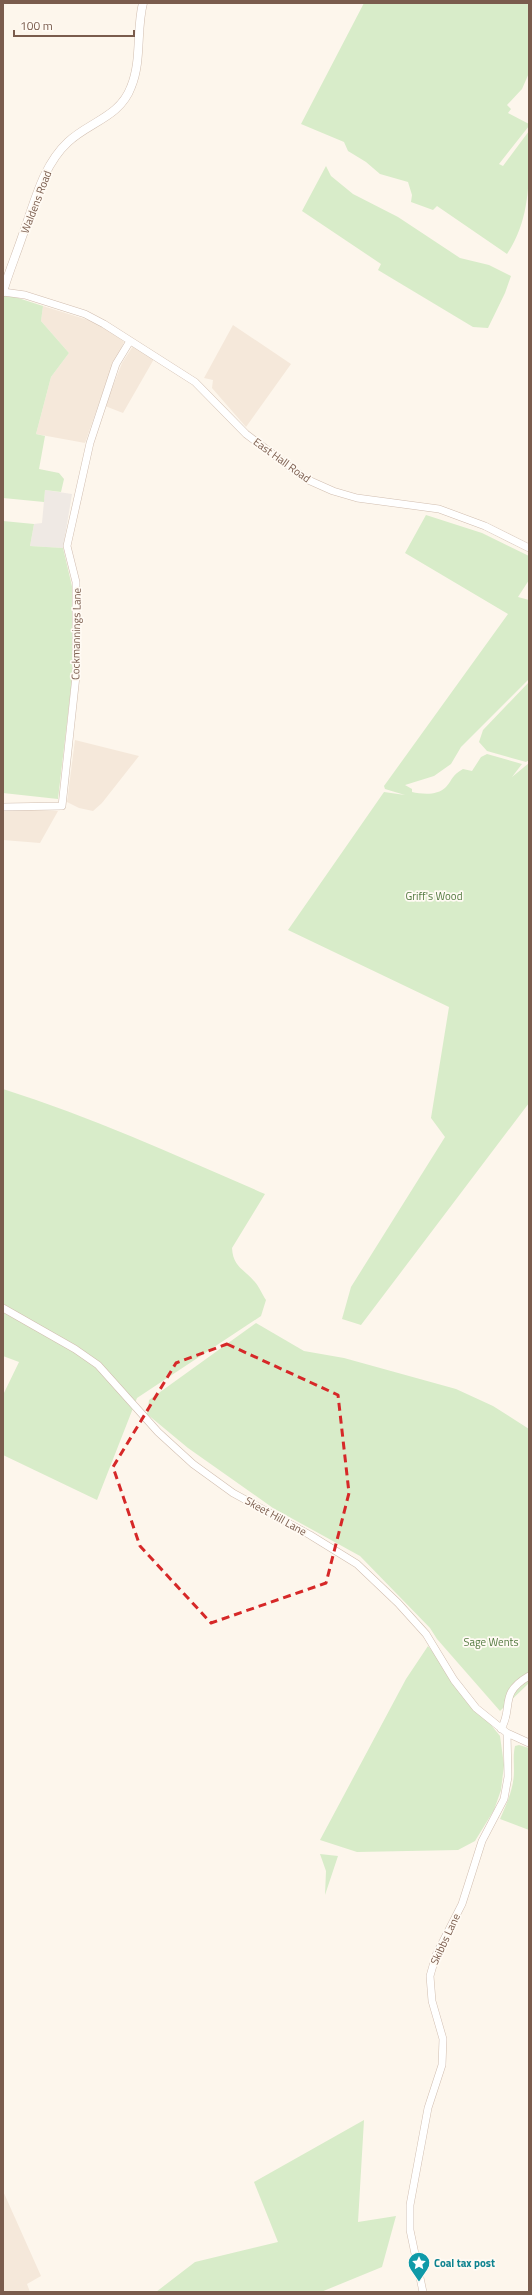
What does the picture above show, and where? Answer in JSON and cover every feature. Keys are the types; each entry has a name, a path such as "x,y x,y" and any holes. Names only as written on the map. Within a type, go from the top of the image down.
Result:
{"street":[{"name":"Waldens Road","path":"3,292 42,182 53,160 68,142 120,106 131,88 137,68 140,16 143,3"},
{"name":"East Hall Road","path":"3,292 25,295 85,314 104,324 195,382 246,434 306,479 333,491 357,498 439,509 485,526 529,548"},
{"name":"Cockmannings Lane","path":"3,807 62,806 76,676 76,582 67,546 90,443 116,364 130,341"},
{"name":"Skeet Hill Lane","path":"3,1308 75,1349 98,1365 158,1432 193,1464 233,1493 310,1535 357,1564 415,1621 433,1644 454,1680 476,1708 504,1731 529,1742"},
{"name":"Skibbs Lane","path":"423,2292 410,2230 410,2205 428,2108 442,2065 443,2039 432,2001 430,1976 436,1955 462,1904 484,1836 504,1799 508,1777 504,1731 510,1692 515,1686 529,1676"}],"highlighted area":[{"path":"227,1344 338,1395 349,1493 326,1583 211,1623 140,1546 113,1467 176,1363"}],"shaded area":[{"path":"43,306 101,324 124,342 106,383 85,443 36,434 51,377 69,353 41,321"},
{"path":"233,325 291,364 246,427 212,388 213,380 204,378"},
{"path":"133,346 154,359 123,413 105,406 122,363"},
{"path":"45,490 72,494 63,548 30,546 34,524 42,523"},
{"path":"75,740 139,756 102,803 93,811 79,808 67,802"},
{"path":"3,809 58,811 40,843 3,840"},
{"path":"3,2191 41,2276 27,2284 30,2292 3,2292"}],"green space":[{"path":"364,3 529,3 529,73 522,89 507,105 511,109 508,113 529,124 529,126 499,164 503,166 529,131 529,179 525,210 515,240 507,254 437,206 433,210 411,202 412,195 408,182 380,174 366,162 348,151 344,142 301,124"},
{"path":"326,166 331,176 353,194 398,217 460,258 489,265 511,276 505,293 488,328 473,327 378,270 381,264 302,211"},
{"path":"3,296 15,297 43,306 41,321 69,353 51,377 36,434 45,436 39,469 59,473 64,479 61,492 45,490 44,502 3,498"},
{"name":"Griff's Wood","path":"426,515 482,533 529,556 529,580 518,597 529,600 529,679 461,747 451,764 434,776 405,785 412,789 412,792 425,794 438,792 446,787 459,771 463,769 472,771 481,757 487,754 522,764 512,777 529,763 529,1103 361,1325 342,1319 351,1287 445,1137 431,1118 449,1007 288,930 384,792 405,795 385,789 384,786 508,614 405,553"},
{"path":"3,521 34,524 30,546 63,548 75,599 73,671 58,799 3,793"},
{"path":"529,682 529,760 526,762 487,751 479,742 483,730"},
{"path":"3,1089 103,1125 265,1194 232,1248 234,1259 237,1264 256,1283 266,1300 261,1316 137,1398 97,1500 3,1455 3,1395 19,1362 3,1356"},
{"name":"Sage Wents","path":"256,1323 304,1351 344,1358 456,1389 493,1406 529,1429 529,1683 500,1711 437,1639 430,1628 360,1556 273,1508 188,1448 147,1414 149,1400"},
{"path":"428,1646 500,1736 504,1765 501,1790 494,1810 475,1841 458,1850 357,1852 320,1840 406,1679"},
{"path":"519,1745 529,1748 529,1830 500,1819 508,1801 514,1777 514,1749 515,1746"},
{"path":"320,1854 338,1856 325,1895 326,1871"},
{"path":"364,2120 358,2222 396,2216 382,2267 321,2292 156,2292 195,2262 278,2242 254,2182"}],"place":[{"name":"Coal tax post","path":"419,2282"}]}
